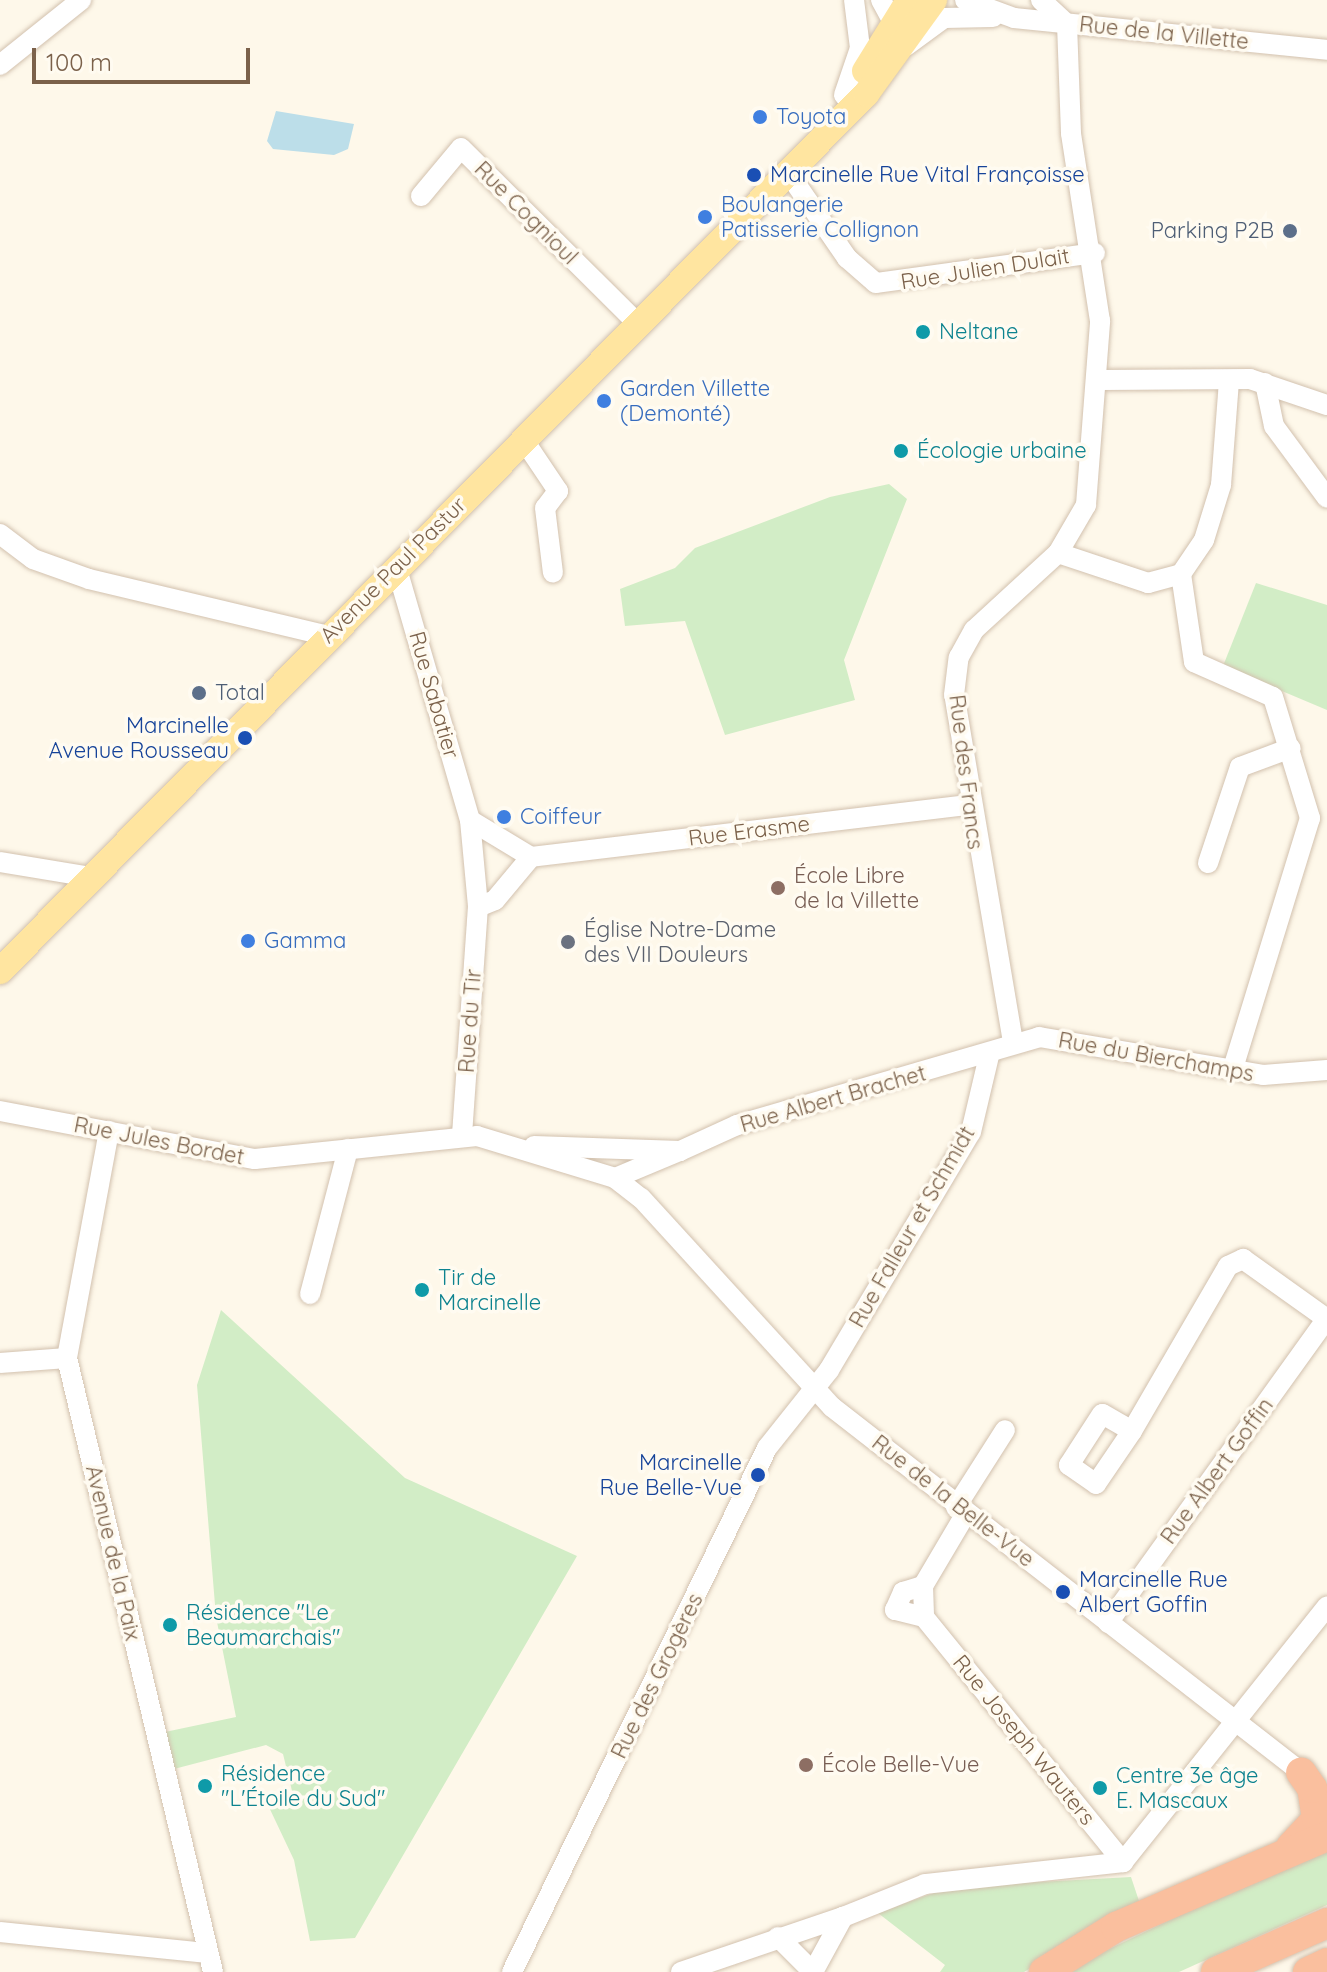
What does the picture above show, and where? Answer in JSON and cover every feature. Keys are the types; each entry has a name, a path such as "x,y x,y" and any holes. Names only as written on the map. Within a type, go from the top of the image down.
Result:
{"highway":[{"path":"1291,1847 1317,1819 1312,1788 1320,1785"},
{"path":"1044,1972 1116,1927 1291,1847 1327,1836"},
{"path":"1216,1972 1327,1923"},
{"path":"1308,1972 1327,1963"}],"main road":[{"name":"Avenue Paul Pastur","path":"787,171 797,147 904,23 939,9"},
{"name":"Avenue Paul Pastur","path":"0,971 787,171 904,23"}],"street":[{"path":"0,65 81,0"},
{"path":"881,0 904,23"},
{"name":"Rue de la Villette","path":"965,0 1001,16"},
{"path":"985,0 1001,16"},
{"path":"1041,0 1067,24"},
{"path":"844,95 860,48 855,3"},
{"name":"Rue de la Villette","path":"939,9 1327,50"},
{"name":"Rue des Francs","path":"1013,1042 967,805 954,695 959,657 993,610 1058,553 1086,505 1101,380 1095,253 1071,133 1067,24"},
{"name":"Rue Cognioul","path":"421,196 461,148 636,322"},
{"name":"Rue Julien Dulait","path":"787,171 847,258 876,283 1095,253"},
{"path":"1101,380 1265,383 1327,405"},
{"path":"1058,553 1148,583 1181,574 1204,540 1221,485 1229,380"},
{"path":"1265,383 1274,426 1327,498"},
{"path":"523,439 558,491 545,508 553,573"},
{"path":"0,534 33,559 89,579 329,636"},
{"name":"Rue Sabatier","path":"397,569 470,820 478,907"},
{"path":"1181,574 1194,662 1273,697 1291,748 1309,830 1233,1069"},
{"path":"1208,863 1240,767 1252,756 1291,748"},
{"name":"Rue Erasme","path":"531,857 967,805"},
{"path":"470,820 531,857 495,900 478,907"},
{"path":"0,862 91,877"},
{"name":"Rue du Tir","path":"462,1135 478,907"},
{"name":"Rue du Bierchamps","path":"989,1056 1013,1042 1039,1037 1263,1075 1327,1070"},
{"name":"Rue Albert Brachet","path":"462,1135 526,1147 615,1178 737,1125 989,1056"},
{"name":"Rue Falleur et Schmidt","path":"815,1389 971,1132 989,1056"},
{"name":"Rue Jules Bordet","path":"0,1111 255,1159 462,1135"},
{"name":"Avenue de la Paix","path":"109,1131 67,1358 211,1962"},
{"name":"Rue Albert Brachet","path":"526,1147 680,1151"},
{"path":"310,1294 348,1149"},
{"name":"Rue de la Belle-Vue","path":"615,1178 641,1198 815,1389 961,1511 1320,1785"},
{"path":"1132,1431 1228,1266 1243,1259 1327,1318"},
{"name":"Rue Albert Goffin","path":"1108,1623 1327,1318"},
{"path":"0,1363 67,1358"},
{"name":"Rue des Grogères","path":"516,1971 767,1448 815,1389"},
{"name":"Rue Joseph Wauters","path":"1005,1430 923,1586 903,1592 895,1610 924,1617 1123,1862"},
{"path":"923,1586 924,1617"},
{"path":"681,1972 843,1917 925,1884 1123,1862 1327,1606"},
{"path":"778,1937 813,1972 843,1917"},
{"path":"0,1932 211,1962"}],"green space":[{"path":"889,484 907,499 844,660 855,700 725,735 685,621 625,626 620,589 675,568 695,548 830,497"},
{"path":"1256,583 1327,605 1327,710 1223,666"},
{"path":"221,1310 405,1478 577,1556 355,1938 310,1941 294,1860 267,1803 293,1795 283,1754 266,1745 174,1769 165,1732 236,1717 216,1617 197,1385"},
{"path":"1327,1845 1327,1905 1179,1972 1061,1972"},
{"path":"1131,1877 1139,1901 1024,1972 940,1972 945,1965 878,1913 950,1887"}],"water":[{"path":"276,111 354,124 348,149 334,155 273,149 267,141"}],"place":[{"name":"Toyota","path":"760,117"},
{"name":"Marcinelle Rue Vital Françoisse","path":"754,175"},
{"name":"Boulangerie Patisserie Collignon","path":"705,217"},
{"name":"Parking P2B","path":"1290,231"},
{"name":"Neltane","path":"923,332"},
{"name":"Garden Villette (Demonté)","path":"604,401"},
{"name":"Écologie urbaine","path":"901,451"},
{"name":"Total","path":"199,693"},
{"name":"Marcinelle Avenue Rousseau","path":"245,738"},
{"name":"Coiffeur","path":"504,817"},
{"name":"École Libre de la Villette","path":"778,888"},
{"name":"Gamma","path":"248,941"},
{"name":"Église Notre-Dame des VII Douleurs","path":"568,942"},
{"name":"Tir de Marcinelle","path":"422,1290"},
{"name":"Marcinelle Rue Belle-Vue","path":"758,1475"},
{"name":"Marcinelle Rue Albert Goffin","path":"1063,1592"},
{"name":"Résidence \"Le Beaumarchais\"","path":"170,1625"},
{"name":"École Belle-Vue","path":"806,1765"},
{"name":"Résidence \"L'Étoile du Sud\"","path":"205,1786"},
{"name":"Centre 3e âge E. Mascaux","path":"1100,1788"}]}
